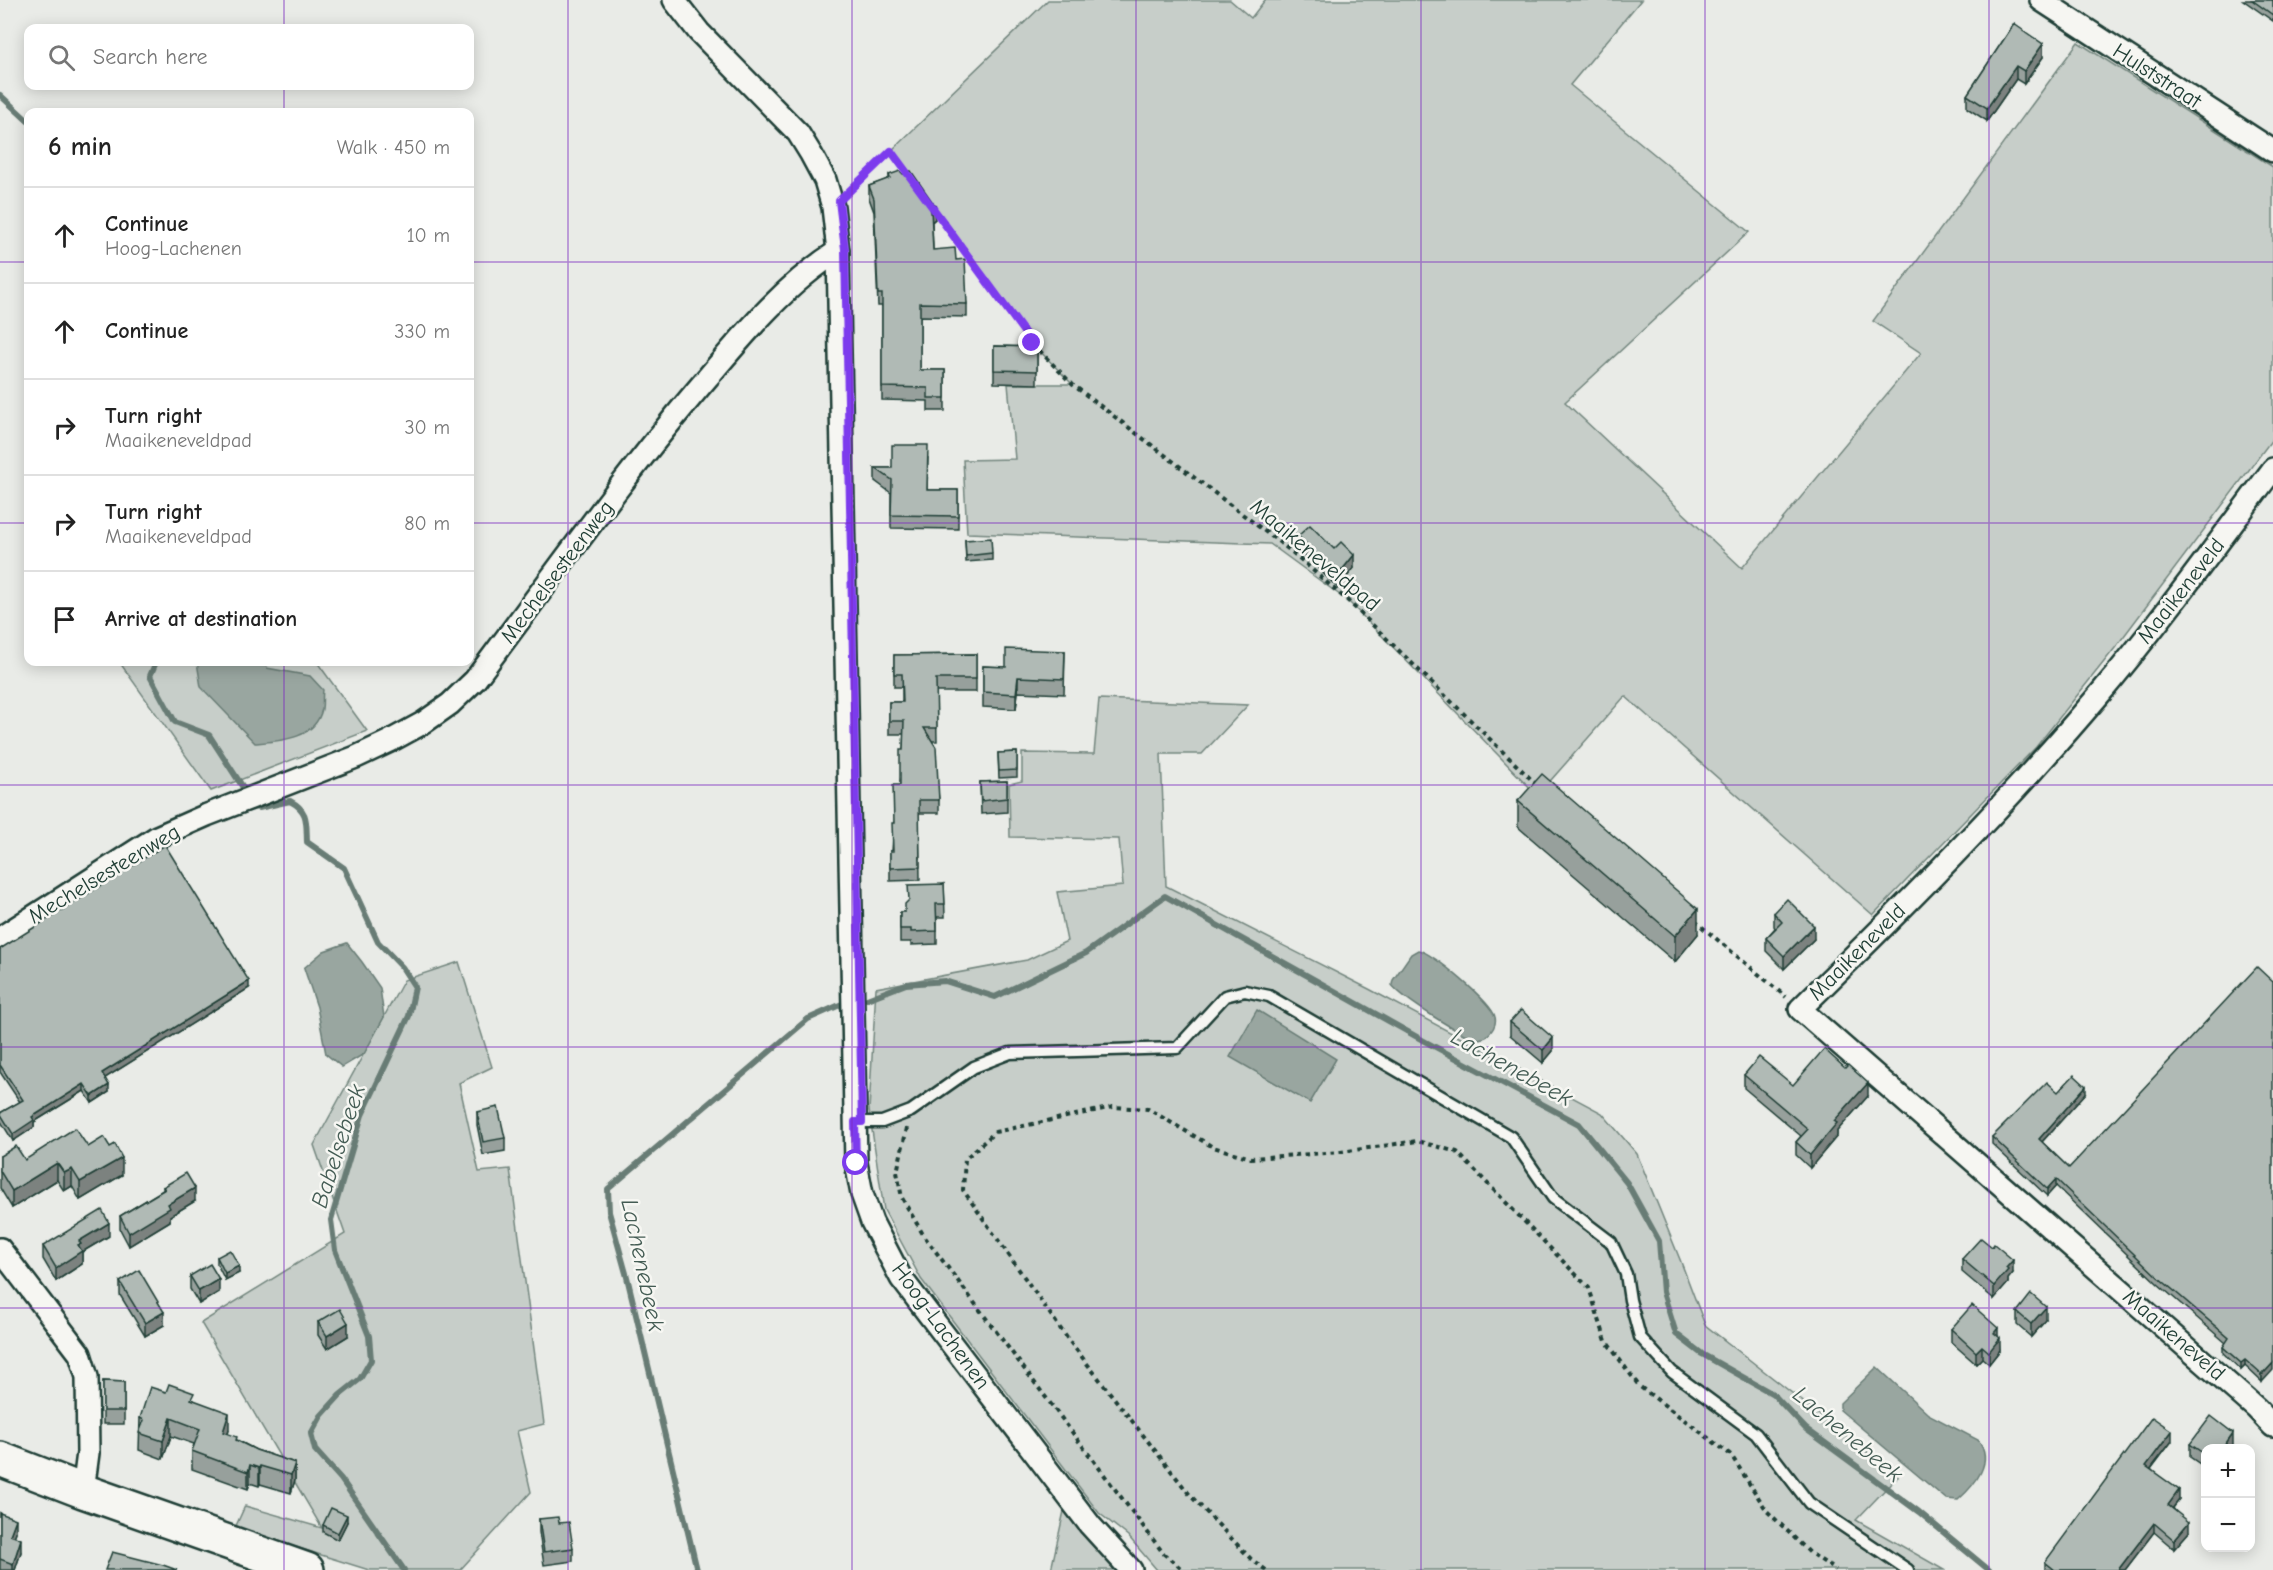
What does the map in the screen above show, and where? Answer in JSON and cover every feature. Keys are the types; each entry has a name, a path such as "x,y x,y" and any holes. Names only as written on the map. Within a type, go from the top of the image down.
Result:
{"main road":[{"path":"0,1459 83,1491 307,1570"}],"street":[{"name":"Hoog-Lachenen","path":"674,0 699,32 798,133 825,180 833,207 838,251 856,1163 862,1194 872,1222 901,1278 1123,1566"},
{"name":"Hulststraat","path":"2041,0 2273,151"},
{"name":"Mechelsesteenweg","path":"0,938 157,837 356,757 423,723 450,704 475,680 644,456 735,346 809,271 838,251"},
{"name":"Maaikeneveld","path":"2273,469 2190,581 2099,695 2001,807 1800,1009 2125,1292 2256,1408 2273,1426"},
{"path":"0,1249 80,1354 87,1377 88,1453 83,1491"}],"lane":[{"path":"855,1122 882,1122 911,1111 974,1067 1010,1053 1177,1048 1225,996 1245,991 1269,996 1511,1137 1553,1198 1611,1242 1626,1274 1640,1337 1672,1372 1756,1434 1809,1503 1908,1570"}],"path":[{"path":"847,194 891,151 912,180"},
{"name":"Maaikeneveldpad","path":"926,199 1032,343 1073,385 1292,552 1348,600 1542,790"},
{"path":"1694,920 1800,1009"},
{"path":"1266,1570 1251,1559 1190,1495 1067,1338 963,1190 966,1159 995,1132 1113,1107 1148,1109 1213,1148 1251,1158 1341,1152 1417,1141 1457,1152 1589,1288 1606,1341 1639,1386 1731,1455 1767,1511 1810,1553 1836,1570"},
{"path":"911,1111 897,1172 902,1198 924,1236 1164,1554 1183,1570"}],"shaded area":[{"path":"1048,0 1230,0 1251,18 1265,0 1641,0 1570,85 1749,232 1565,402 1742,568 1921,353 1873,321 2078,42 2273,167 2273,438 2115,648 2036,747 1873,915 1625,696 1544,788 1540,798 1348,601 1270,544 967,533 963,460 1015,459 1008,384 1072,384 1032,343 891,151"},
{"path":"122,666 320,666 367,731 211,791"},
{"path":"198,666 266,666 267,668 310,676 323,690 322,709 312,727 304,733 285,740 255,743 201,687"},
{"path":"1099,699 1248,705 1202,754 1161,754 1166,886 1369,989 1602,1113 1637,1154 1705,1325 1898,1476 1856,1520 1944,1570 1157,1570 1128,1536 1099,1513 921,1279 884,1210 869,1110 876,988 1027,960 1067,941 1057,892 1123,886 1119,839 1010,837 1009,784 1022,781 1022,753 1094,754"},
{"path":"347,943 380,988 384,1017 364,1054 342,1067 326,1054 317,1007 304,968 324,951"},
{"path":"1418,950 1447,968 1484,1001 1495,1017 1492,1030 1486,1037 1477,1039 1458,1031 1419,1007 1392,985 1411,954"},
{"path":"459,962 492,1067 459,1083 479,1172 510,1169 544,1424 517,1431 531,1492 460,1570 369,1570 235,1528 245,1506 322,1528 201,1323 345,1234 314,1145 404,980"},
{"path":"1257,1010 1336,1059 1310,1103 1230,1057"},
{"path":"1877,1367 1928,1414 1978,1440 1983,1448 1984,1464 1981,1472 1958,1500 1946,1499 1840,1410 1840,1403"},
{"path":"1064,1511 1083,1523 1113,1563 1115,1570 1051,1570"}],"building":[{"path":"2252,0 2273,0 2273,15"},
{"path":"2014,24 2043,44 2024,71 2016,66 1987,108 1967,95"},
{"path":"900,171 903,174 911,171 935,206 931,209 933,250 955,248 956,260 965,259 967,304 920,303 920,370 945,370 945,398 928,398 928,388 882,387 882,294 878,294 874,199 869,186 890,178 889,175"},
{"path":"994,346 1037,347 1037,371 994,370"},
{"path":"892,445 928,445 927,490 958,490 958,516 891,515 892,480 875,468 892,468"},
{"path":"1310,525 1334,549 1341,542 1354,555 1338,575 1298,536"},
{"path":"991,538 992,553 966,556 965,540"},
{"path":"1006,649 1065,651 1064,679 1018,677 1016,694 983,692 983,666 1006,667"},
{"path":"976,654 976,679 936,679 937,728 924,728 936,747 939,800 919,800 920,867 890,868 890,851 893,851 893,785 900,785 900,750 903,750 904,721 889,721 889,702 903,702 902,674 894,674 894,655"},
{"path":"1017,752 1017,770 999,771 998,753"},
{"path":"1542,774 1698,909 1675,936 1518,801"},
{"path":"1007,781 1007,798 981,801 980,782"},
{"path":"165,845 249,981 102,1073 109,1085 92,1096 84,1084 32,1117 34,1120 13,1134 0,1113 23,1100 0,1065 0,949"},
{"path":"944,884 945,904 936,904 937,931 911,932 911,929 900,929 900,912 905,912 905,904 909,900 908,885"},
{"path":"1787,899 1814,926 1784,956 1766,938 1782,922 1774,913"},
{"path":"2257,967 2273,982 2273,1363 2262,1375 2245,1360 2241,1363 2223,1347 2229,1338 2158,1277 2056,1179 2047,1189 1992,1137 2047,1082 2058,1092 2074,1075 2086,1086 2039,1139 2069,1168"},
{"path":"1521,1010 1553,1038 1543,1050 1510,1022"},
{"path":"1824,1049 1845,1068 1848,1065 1868,1083 1834,1121 1837,1123 1810,1155 1796,1142 1808,1129 1744,1075 1759,1057 1793,1085"},
{"path":"498,1107 505,1138 483,1142 477,1112"},
{"path":"75,1128 88,1147 104,1137 110,1147 115,1144 122,1158 80,1182 72,1169 64,1173 57,1163 12,1191 0,1171 0,1156 16,1146 25,1160"},
{"path":"186,1173 195,1188 168,1204 170,1208 129,1233 120,1216 165,1189 163,1187"},
{"path":"102,1210 109,1223 79,1241 81,1244 78,1245 82,1251 56,1268 43,1246"},
{"path":"1981,1238 1992,1247 1994,1244 2013,1260 2006,1268 2008,1270 1994,1286 1962,1259"},
{"path":"230,1250 239,1266 225,1273 217,1257"},
{"path":"210,1264 219,1279 199,1291 190,1276"},
{"path":"139,1270 164,1312 145,1323 120,1282"},
{"path":"2031,1294 2046,1307 2031,1324 2017,1312"},
{"path":"1972,1305 1998,1328 1994,1333 2000,1338 1989,1352 1982,1346 1976,1352 1951,1329"},
{"path":"340,1309 348,1323 327,1336 318,1322"},
{"path":"103,1381 124,1382 124,1411 103,1411"},
{"path":"169,1384 194,1393 191,1399 229,1413 223,1432 237,1437 236,1440 256,1450 295,1463 291,1475 250,1465 248,1472 192,1451 200,1429 171,1418 163,1441 139,1433 144,1420 140,1418 150,1387 166,1392"},
{"path":"2211,1416 2233,1433 2225,1444 2201,1444 2201,1452 2190,1444"},
{"path":"2152,1417 2172,1431 2146,1466 2179,1490 2168,1505 2189,1522 2174,1540 2154,1523 2118,1570 2055,1570 2045,1562"},
{"path":"331,1508 347,1515 338,1533 323,1525"},
{"path":"0,1513 16,1519 10,1535 21,1539 13,1564 0,1559"},
{"path":"558,1517 559,1523 569,1522 573,1548 544,1552 539,1519"},
{"path":"112,1552 163,1565 177,1570 105,1570"}],"waterway":[{"name":"Babelsebeek","path":"0,95 24,117"},
{"name":"Babelsebeek","path":"154,666 150,676 175,722 209,735 246,792"},
{"name":"Babelsebeek","path":"254,807 259,808 290,801 301,809 306,823 307,842 344,868 378,942 402,967 415,987 409,1016 362,1115 331,1220 335,1250 369,1336 371,1360 360,1379 340,1395 321,1416 311,1434 315,1450 341,1479 404,1570"},
{"name":"Lachenebeek","path":"867,999 906,984 945,981 995,997 1086,953 1165,896 1426,1042 1579,1124 1627,1183 1659,1241 1663,1292 1676,1334 1702,1354 1773,1394 1806,1429 1919,1512 1989,1570"},
{"name":"Lachenebeek","path":"697,1570 627,1277 609,1212 608,1189 808,1019 842,1004"}],"route":[{"path":"856,1163 855,1122 862,1122 845,249 839,201 891,151 1032,343"}]}
